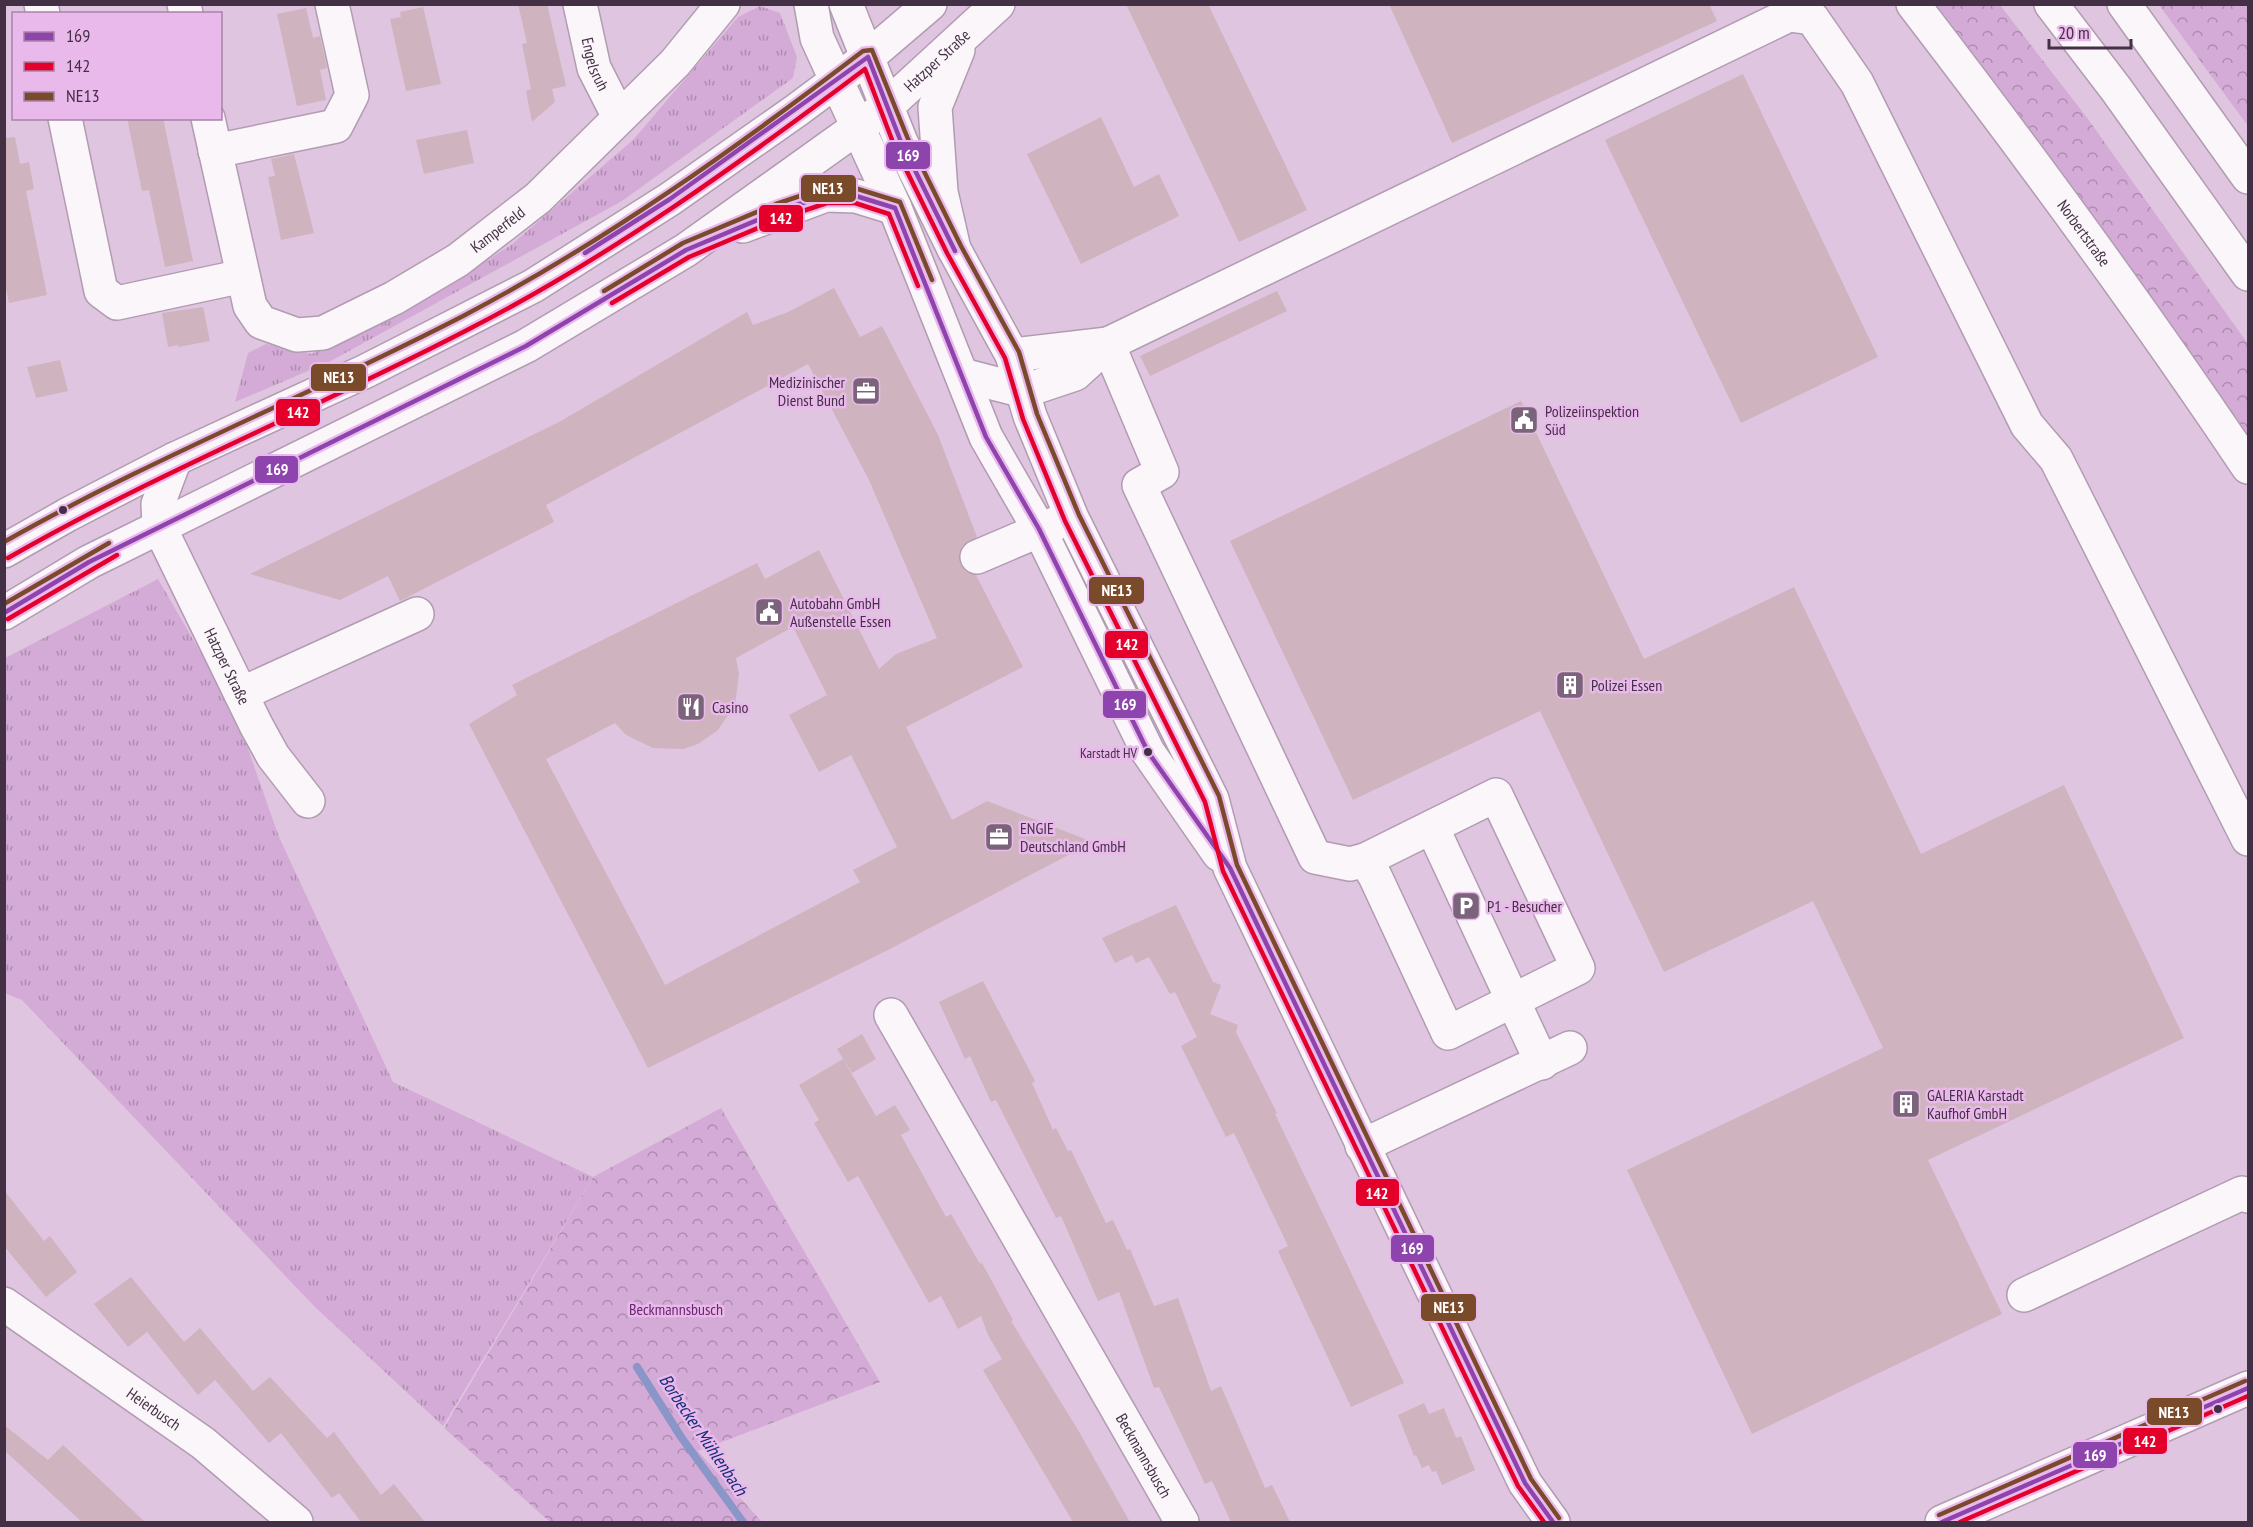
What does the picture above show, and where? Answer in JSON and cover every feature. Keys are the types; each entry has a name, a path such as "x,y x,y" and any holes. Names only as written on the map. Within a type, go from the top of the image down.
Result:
{"main road":[{"path":"215,151 336,126 352,95 332,4"},
{"name":"Engelsruh","path":"580,4 594,68 619,117"},
{"name":"Kamperfeld","path":"208,120 250,306 261,322 297,335 323,333 394,298 458,260 538,198 675,63 723,4"},
{"path":"811,4 818,38 857,129 895,208 987,437 1039,529 1148,752 1230,868 1525,1483 1553,1522"},
{"path":"846,4 886,107 954,249 1012,355 1030,416 1072,518 1212,799 1230,868"},
{"path":"4,551 67,515 175,459 366,371 532,286 670,200 836,82 930,4"},
{"name":"Hatzper Straße","path":"4,612 89,562 159,526 526,346 686,250 886,107 998,4"},
{"name":"Norbertstraße","path":"1913,4 2008,128 2192,384 2248,467"},
{"path":"2051,4 2116,89 2248,274"},
{"path":"2124,4 2248,177"},
{"path":"963,375 1024,391 1075,374 1108,344 1789,15 1812,18 1857,83 2027,425 2056,459 2248,839"},
{"path":"954,249 941,192 935,107 942,84 967,32"},
{"path":"65,120 101,291 117,303 243,276"},
{"path":"686,250 779,211 826,195 856,196 895,208"},
{"path":"1012,355 1108,344"},
{"path":"1108,344 1162,472 1139,484 1315,857 1350,864 1365,860 1496,795 1578,968 1448,1034 1365,860"},
{"name":"Hatzper Straße","path":"175,459 158,504 159,526 273,756 308,801"},
{"path":"977,557 1039,529 1072,518"},
{"path":"241,694 417,614"},
{"path":"1432,827 1542,1063"},
{"name":"Beckmannsbusch","path":"891,1015 1182,1522"},
{"path":"1362,1146 1570,1048"},
{"path":"2024,1295 2242,1193 2248,1196"},
{"name":"Heierbusch","path":"4,1304 203,1443 296,1522"},
{"path":"1942,1522 2248,1388"}],"green space":[{"path":"1932,5 2000,5 2088,119 2248,344 2248,436 2042,147"},
{"path":"2159,5 2248,5 2248,126"},
{"path":"760,6 780,13 797,57 793,78 622,201 329,362 235,402 248,353 266,344 311,354 400,315 511,245 633,140 738,17"},
{"path":"158,579 235,712 279,837 393,1082 593,1177 443,1426 314,1306 22,1000 5,993 5,658"},
{"name":"Beckmannsbusch","path":"721,1108 880,1382 698,1451 762,1522 550,1522 444,1428 593,1177"}],"building":[{"path":"518,4 547,4 566,86 552,89 555,102 532,122 526,91 531,89 522,44 527,43"},
{"path":"1126,4 1208,4 1307,210 1239,242"},
{"path":"1389,4 1709,4 1717,21 1452,143"},
{"path":"423,7 441,84 406,91 390,19 401,17 400,12"},
{"path":"306,8 313,38 320,36 327,68 320,70 326,100 297,106 277,14"},
{"path":"1743,74 1878,357 1741,423 1605,140"},
{"path":"1101,117 1134,187 1159,174 1179,216 1081,264 1027,154"},
{"path":"127,120 163,120 193,261 165,267 149,190 142,191"},
{"path":"467,130 474,163 424,174 416,140"},
{"path":"15,137 20,164 29,162 34,189 26,191 47,295 9,303 4,280 4,138"},
{"path":"294,154 314,233 281,240 268,177 275,176 271,159"},
{"path":"834,288 860,337 882,326 938,435 977,537 962,546 959,554 960,564 966,572 976,575 1023,667 906,727 952,820 987,801 1093,842 886,951 648,1068 469,724 517,695 512,685 757,563 765,579 819,550 879,669 896,654 937,638 869,480 808,364 546,505 554,522 400,601 388,576 340,600 250,574 561,421 747,312 753,325 788,312","holes":["793,627 827,695 789,715 819,772 851,755 897,847 853,870 860,882 665,985 546,759 615,723 626,735 653,748 683,749 698,744 718,730 735,705 739,674 736,658"]},
{"path":"1277,291 1287,311 1150,376 1140,356"},
{"path":"203,307 210,341 168,347 162,313"},
{"path":"60,360 68,391 36,398 27,367"},
{"path":"1521,401 1644,659 1794,587 1921,854 2064,785 2184,1038 1928,1160 2002,1314 1752,1434 1627,1170 1883,1048 1813,901 1664,972 1540,711 1353,800 1230,541"},
{"path":"1176,905 1213,982 1221,985 1210,1014 1238,1025 1236,1032 1277,1113 1275,1114 1404,1383 1351,1407 1278,1251 1288,1246 1234,1133 1226,1137 1181,1046 1197,1037 1175,992 1170,994 1149,957 1136,963 1132,955 1115,963 1102,938"},
{"path":"983,981 1035,1081 1032,1083 1053,1130 1056,1128 1068,1151 1071,1150 1106,1223 1113,1220 1127,1250 1130,1249 1154,1306 1178,1298 1211,1391 1221,1386 1265,1488 1272,1485 1290,1522 1231,1522 1212,1481 1205,1484 1159,1387 1154,1388 1119,1292 1098,1301 1061,1216 1056,1218 996,1100 991,1102 970,1056 965,1059 939,1002"},
{"path":"862,1034 876,1059 852,1073 837,1049"},
{"path":"843,1059 876,1116 895,1105 910,1130 901,1135 946,1217 951,1214 980,1264 982,1263 1013,1320 1011,1321 1078,1430 1130,1522 1073,1522 983,1370 1002,1359 988,1335 981,1316 958,1329 941,1296 929,1303 858,1176 848,1182 814,1123 819,1120 799,1085"},
{"path":"4,1190 44,1241 50,1236 77,1272 46,1297 4,1246"},
{"path":"131,1277 184,1342 200,1328 253,1391 270,1377 327,1438 334,1432 381,1495 394,1484 425,1522 361,1522 339,1493 332,1498 281,1433 269,1443 215,1380 198,1395 147,1332 128,1347 94,1304"},
{"path":"1424,1403 1429,1414 1444,1408 1456,1438 1461,1436 1475,1470 1442,1485 1436,1471 1432,1472 1429,1465 1422,1468 1416,1455 1414,1456 1398,1415"},
{"path":"4,1425 48,1460 63,1445 145,1522 82,1522 4,1450"}],"waterway":[{"name":"Borbecker Mühlenbach","path":"637,1367 681,1437 743,1522"}],"transit line":[{"name":"NE13","path":"4,542 118,482 408,344 517,286 569,256 669,192 767,123 863,51 872,50 908,139 961,246 1019,352 1037,414 1079,515 1219,796 1237,865 1531,1479 1559,1518"},
{"name":"169","path":"868,57 901,142 955,251"},
{"name":"169","path":"585,253 670,199 868,57"},
{"name":"142","path":"8,558 122,497 471,328 574,271 722,174 865,69 894,145 947,253 1005,358 1023,419 1065,521 1205,802 1223,871 1518,1486 1544,1522"},
{"name":"NE13","path":"604,291 683,243 776,204 824,188 858,189 900,202 932,280"},
{"name":"169","path":"4,613 89,562 526,346 686,250 779,211 826,195 856,196 895,208 986,437 1039,529 1148,752 1230,868 1525,1483 1553,1522"},
{"name":"142","path":"612,303 689,257 782,218 827,203 855,203 889,214 918,286"},
{"name":"NE13","path":"4,604 109,543"},
{"name":"142","path":"8,619 117,555"},
{"name":"NE13","path":"1939,1515 2245,1381"},
{"name":"169","path":"1942,1522 2248,1388"},
{"name":"142","path":"1960,1522 2248,1396"}],"place":[{"name":"Medizinischer Dienst Bund","path":"866,391"},
{"name":"Polizeiinspektion Süd","path":"1524,420"},
{"name":"Autobahn GmbH Außenstelle Essen","path":"769,612"},
{"name":"Polizei Essen","path":"1570,685"},
{"name":"Casino","path":"691,707"},
{"name":"Karstadt HV","path":"1148,752"},
{"name":"ENGIE Deutschland GmbH","path":"999,837"},
{"name":"P1 - Besucher","path":"1466,906"},
{"name":"GALERIA Karstadt Kaufhof GmbH","path":"1906,1104"}]}
